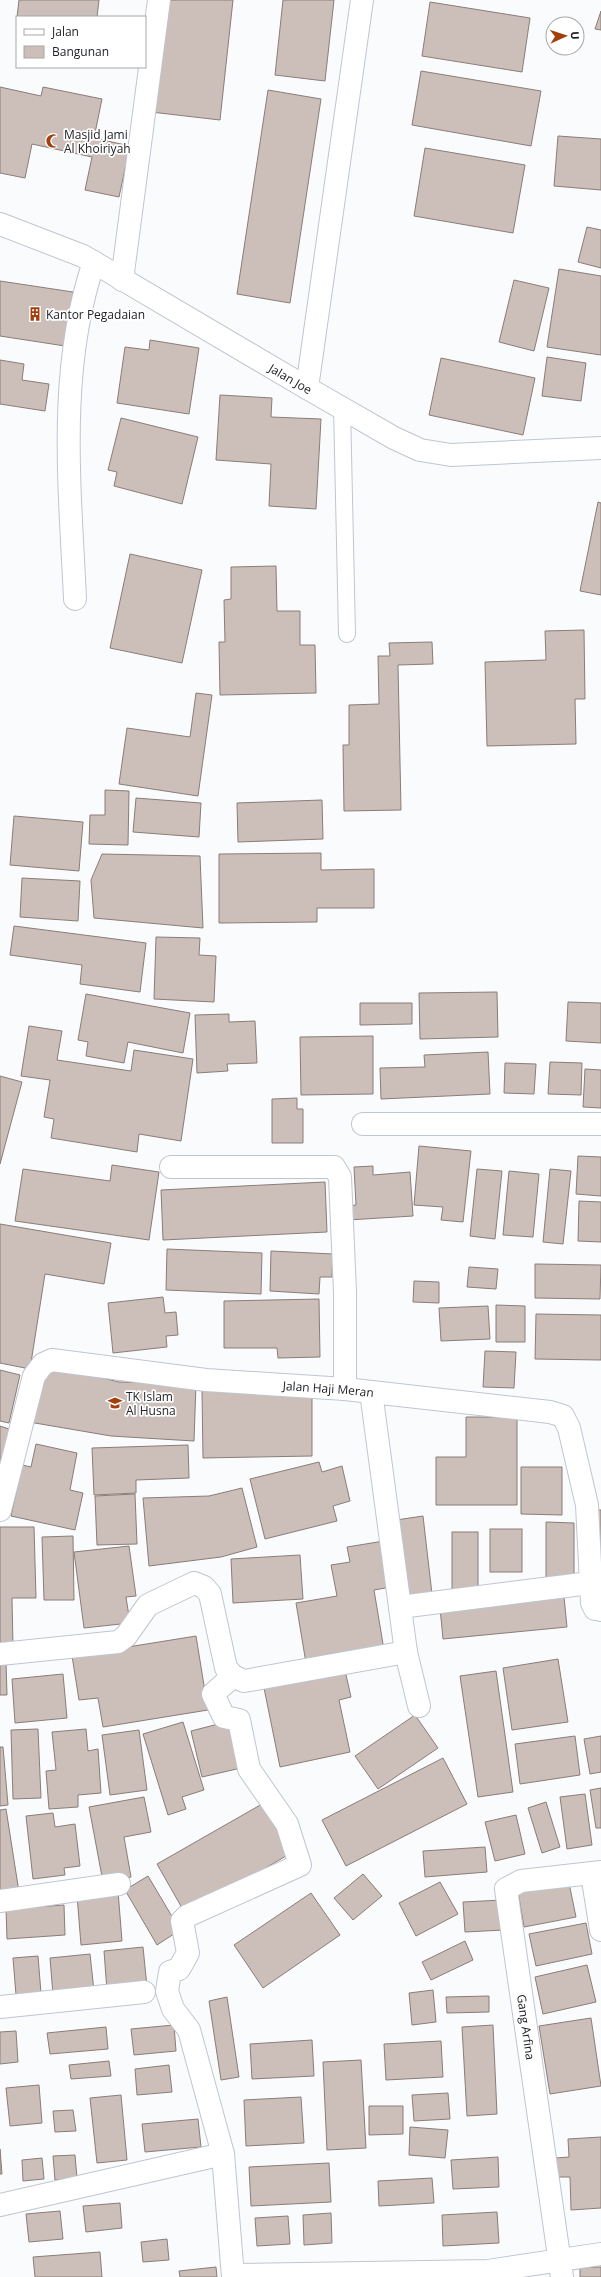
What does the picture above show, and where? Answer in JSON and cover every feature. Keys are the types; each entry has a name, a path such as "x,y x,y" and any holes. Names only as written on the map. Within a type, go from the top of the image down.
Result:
{"street":[{"path":"122,280 159,0"},
{"path":"307,388 362,0"},
{"name":"Jalan Joe","path":"0,224 33,235 83,256 307,388 394,438 420,450 451,455 601,448"},
{"path":"75,599 69,483 71,373 85,287 94,262"},
{"path":"363,1124 601,1124"},
{"path":"171,1167 334,1167 340,1177 345,1292 345,1389"},
{"name":"Jalan Haji Meran","path":"0,1510 34,1376 43,1364 52,1360 206,1380 345,1389 550,1412 563,1416 569,1428 587,1505 592,1603 595,1609 601,1610"},
{"path":"371,1392 406,1652 419,1706"},
{"path":"0,1654 118,1642 126,1636 148,1605 194,1583 204,1587 210,1594 226,1668 233,1676 244,1682 406,1652"},
{"path":"400,1607 590,1583"},
{"path":"233,1676 213,1694 224,1717 239,1720 249,1769 287,1824 300,1865 187,1916 182,1921 188,1953 179,1969 170,1972 167,1991 173,2009 189,2030 223,2154 233,2276 488,2272 561,2269 601,2254"},
{"path":"596,1873 601,1930"},
{"name":"Gang Arfina","path":"561,2269 506,1889 521,1880 596,1873"},
{"path":"0,1901 120,1884"},
{"path":"0,2005 144,1992"},
{"path":"0,2204 223,2154"}],"lane":[{"path":"342,407 347,634"}],"building":[{"path":"19,0 99,0 97,16 17,16"},
{"path":"164,0 233,0 220,120 151,112"},
{"path":"283,0 334,0 325,81 275,75"},
{"path":"430,2 530,18 522,72 422,56"},
{"path":"601,11 601,30 595,29"},
{"path":"421,71 541,91 531,146 412,125"},
{"name":"Masjid Jami Al Khoiriyah","path":"0,87 41,96 43,87 102,99 94,138 130,146 119,197 85,190 92,157 32,144 25,178 0,173"},
{"path":"268,90 321,99 290,303 237,294"},
{"path":"558,136 601,139 601,190 554,186"},
{"path":"425,148 525,165 513,233 414,216"},
{"path":"587,227 601,230 601,268 578,262"},
{"path":"559,269 601,276 601,355 547,347"},
{"path":"514,280 549,288 534,351 499,342"},
{"name":"Kantor Pegadaian","path":"0,281 73,292 65,346 0,336"},
{"path":"150,340 199,348 189,414 117,403 125,347 149,350"},
{"path":"547,357 586,363 581,401 542,396"},
{"path":"441,358 535,378 523,435 429,415"},
{"path":"0,360 24,364 22,380 49,384 45,411 0,404"},
{"path":"220,395 272,398 271,417 321,419 316,509 269,506 271,464 216,460"},
{"path":"121,418 198,437 182,504 114,486 117,472 108,470"},
{"path":"598,502 601,503 601,595 580,591"},
{"path":"130,554 202,570 182,663 110,648"},
{"path":"276,566 277,611 300,611 300,645 315,645 316,693 220,695 219,642 225,642 224,600 231,599 231,567"},
{"path":"584,630 585,699 575,699 576,744 487,746 485,662 546,660 545,631"},
{"path":"432,642 433,664 398,665 401,810 344,811 343,745 349,745 349,705 379,704 378,656 390,656 389,643"},
{"path":"196,693 212,695 198,796 119,784 127,728 190,737"},
{"path":"105,790 129,791 128,845 89,844 90,815 105,815"},
{"path":"136,798 201,803 199,837 133,832"},
{"path":"322,800 323,839 238,842 237,803"},
{"path":"14,816 83,822 79,871 10,865"},
{"path":"321,853 321,870 374,869 374,908 317,908 317,922 219,923 219,854"},
{"path":"102,854 200,856 203,928 94,918 91,880"},
{"path":"22,878 80,881 78,921 20,917"},
{"path":"14,926 146,943 140,992 80,984 82,965 10,955"},
{"path":"156,937 200,938 199,955 216,956 214,1002 154,999"},
{"path":"497,992 498,1037 420,1039 419,993"},
{"path":"86,994 190,1013 183,1053 128,1042 124,1063 86,1056 88,1042 78,1040"},
{"path":"568,1002 601,1003 601,1043 566,1041"},
{"path":"360,1003 412,1003 412,1024 360,1025"},
{"path":"229,1014 229,1022 255,1021 257,1063 227,1064 228,1071 197,1073 195,1015"},
{"path":"29,1026 62,1031 57,1060 131,1071 134,1050 193,1059 181,1141 139,1134 137,1152 51,1138 54,1119 44,1117 50,1080 21,1076"},
{"path":"373,1036 373,1094 301,1095 300,1037"},
{"path":"488,1052 490,1094 381,1099 380,1068 425,1067 424,1055"},
{"path":"550,1062 582,1063 581,1095 548,1094"},
{"path":"505,1063 536,1064 534,1094 504,1093"},
{"path":"585,1069 601,1070 601,1108 583,1107"},
{"path":"0,1076 22,1082 0,1164"},
{"path":"297,1098 297,1109 303,1109 303,1143 272,1143 272,1099"},
{"path":"419,1146 471,1151 463,1222 441,1220 443,1207 414,1205"},
{"path":"578,1156 601,1157 601,1196 576,1194"},
{"path":"112,1165 159,1172 149,1240 15,1221 23,1169 110,1181"},
{"path":"373,1166 373,1175 410,1172 413,1216 348,1220 347,1206 356,1205 354,1167"},
{"path":"477,1169 502,1171 495,1239 470,1236"},
{"path":"550,1169 571,1171 563,1244 543,1242"},
{"path":"509,1171 539,1174 533,1237 503,1235"},
{"path":"325,1182 327,1232 163,1240 161,1190"},
{"path":"579,1201 601,1202 601,1242 578,1241"},
{"path":"0,1224 111,1243 104,1284 45,1274 30,1369 0,1363"},
{"path":"167,1249 262,1253 261,1294 166,1290"},
{"path":"271,1251 333,1254 332,1277 320,1277 319,1294 270,1291"},
{"path":"535,1264 601,1265 600,1299 535,1298"},
{"path":"469,1267 498,1269 496,1289 467,1287"},
{"path":"414,1281 439,1282 439,1303 413,1302"},
{"path":"163,1297 165,1313 176,1312 178,1335 166,1336 167,1347 113,1353 108,1303"},
{"path":"319,1299 320,1357 278,1358 277,1348 224,1348 224,1301"},
{"path":"496,1305 525,1306 525,1342 496,1342"},
{"path":"488,1306 490,1339 441,1341 439,1308"},
{"path":"536,1314 601,1315 601,1360 535,1359"},
{"path":"485,1351 516,1352 514,1388 483,1387"},
{"name":"TK Islam Al Husna","path":"47,1364 119,1382 196,1383 194,1441 111,1436 29,1422"},
{"path":"0,1370 20,1375 9,1423 0,1421"},
{"path":"312,1390 312,1456 203,1458 202,1391"},
{"path":"466,1417 517,1417 517,1505 436,1505 436,1457 466,1457"},
{"path":"0,1426 12,1430 0,1470"},
{"path":"36,1444 77,1453 70,1490 83,1493 75,1530 11,1516 22,1465 31,1467"},
{"path":"188,1445 189,1478 136,1480 136,1493 94,1495 92,1448"},
{"path":"319,1462 322,1472 342,1466 350,1501 333,1506 337,1521 265,1539 250,1479"},
{"path":"521,1467 562,1467 562,1515 521,1514"},
{"path":"242,1488 257,1547 221,1557 149,1566 143,1498 209,1496"},
{"path":"135,1494 137,1544 97,1545 95,1496"},
{"path":"598,1510 601,1510 601,1545 598,1545"},
{"path":"423,1516 432,1594 404,1596 396,1520"},
{"path":"546,1522 574,1523 574,1582 546,1583"},
{"path":"0,1527 34,1527 36,1598 12,1598 13,1646 0,1646"},
{"path":"490,1529 522,1529 522,1572 490,1572"},
{"path":"452,1532 478,1532 478,1590 452,1590"},
{"path":"73,1536 74,1600 44,1600 42,1537"},
{"path":"384,1541 391,1587 374,1590 384,1650 306,1663 296,1603 337,1596 331,1565 350,1562 347,1547"},
{"path":"129,1546 136,1596 126,1597 130,1623 84,1628 74,1552"},
{"path":"300,1555 303,1599 233,1603 231,1559"},
{"path":"564,1597 567,1627 443,1639 440,1608"},
{"path":"196,1636 208,1710 103,1727 98,1698 79,1700 72,1656"},
{"path":"558,1659 568,1722 512,1730 503,1668"},
{"path":"6,1663 7,1695 0,1695 0,1664"},
{"path":"344,1666 351,1697 339,1700 350,1752 280,1767 263,1683"},
{"path":"496,1671 513,1792 478,1797 460,1676"},
{"path":"63,1674 67,1718 15,1723 12,1679"},
{"path":"415,1715 438,1748 378,1789 355,1756"},
{"path":"230,1721 241,1768 202,1777 191,1731"},
{"path":"183,1722 204,1790 182,1797 186,1809 168,1815 143,1734"},
{"path":"38,1729 41,1798 13,1799 11,1730"},
{"path":"86,1729 88,1751 98,1749 101,1793 78,1795 78,1807 49,1809 46,1771 56,1770 52,1732"},
{"path":"139,1730 147,1790 110,1795 102,1735"},
{"path":"575,1736 580,1775 520,1784 515,1744"},
{"path":"601,1736 601,1772 590,1774 584,1739"},
{"path":"0,1747 3,1747 8,1805 0,1806"},
{"path":"443,1758 467,1804 346,1866 322,1820"},
{"path":"601,1788 601,1828 596,1828 590,1790"},
{"path":"585,1794 592,1845 567,1849 560,1797"},
{"path":"144,1797 151,1832 124,1837 131,1877 103,1882 89,1807"},
{"path":"546,1802 560,1847 542,1853 528,1808"},
{"path":"262,1804 291,1853 186,1915 157,1864"},
{"path":"6,1809 19,1892 0,1895 0,1810"},
{"path":"53,1813 55,1827 75,1824 80,1866 64,1868 65,1875 33,1879 26,1816"},
{"path":"516,1815 525,1854 495,1861 485,1822"},
{"path":"485,1847 487,1872 425,1877 423,1851"},
{"path":"363,1874 382,1896 353,1920 334,1898"},
{"path":"148,1876 180,1930 157,1945 125,1890"},
{"path":"440,1882 458,1914 416,1936 399,1903"},
{"path":"569,1883 576,1917 524,1927 518,1892"},
{"path":"118,1891 122,1941 81,1945 77,1895"},
{"path":"311,1893 340,1935 263,1988 234,1945"},
{"path":"502,1900 504,1930 465,1932 463,1902"},
{"path":"64,1905 65,1935 7,1939 6,1909"},
{"path":"586,1923 592,1954 536,1966 529,1934"},
{"path":"465,1941 473,1960 431,1980 422,1962"},
{"path":"143,1947 147,1987 107,1991 104,1951"},
{"path":"90,1954 94,1991 53,1995 50,1958"},
{"path":"38,1956 41,1993 16,1995 13,1958"},
{"path":"587,1965 596,2002 543,2014 535,1977"},
{"path":"433,1990 436,2022 412,2025 409,1993"},
{"path":"489,1996 489,2012 447,2013 446,1997"},
{"path":"227,1997 239,2077 221,2080 209,2001"},
{"path":"591,2018 601,2086 550,2094 539,2026"},
{"path":"174,2025 176,2051 134,2055 131,2029"},
{"path":"493,2025 497,2114 467,2116 462,2027"},
{"path":"106,2027 108,2049 50,2054 47,2033"},
{"path":"16,2031 18,2062 0,2064 0,2032"},
{"path":"312,2040 314,2076 252,2079 250,2044"},
{"path":"441,2041 443,2077 386,2080 384,2044"},
{"path":"361,2060 366,2148 327,2150 323,2062"},
{"path":"109,2061 111,2076 71,2079 69,2065"},
{"path":"169,2065 172,2092 137,2095 135,2069"},
{"path":"39,2085 42,2123 10,2126 6,2088"},
{"path":"448,2093 450,2119 414,2121 412,2095"},
{"path":"121,2095 127,2160 97,2163 90,2098"},
{"path":"301,2097 304,2143 246,2146 244,2100"},
{"path":"369,2106 403,2106 403,2134 369,2135"},
{"path":"73,2110 76,2131 55,2132 53,2111"},
{"path":"198,2119 201,2147 145,2152 142,2124"},
{"path":"410,2127 448,2130 445,2158 409,2155"},
{"path":"601,2137 601,2208 571,2210 570,2177 557,2177 556,2158 569,2157 568,2139"},
{"path":"0,2149 2,2174 0,2174"},
{"path":"75,2155 77,2178 55,2180 53,2156"},
{"path":"498,2157 499,2187 453,2189 451,2160"},
{"path":"42,2158 44,2179 23,2181 22,2160"},
{"path":"329,2163 331,2202 251,2206 249,2167"},
{"path":"432,2178 434,2203 379,2206 378,2181"},
{"path":"120,2203 122,2228 86,2232 83,2206"},
{"path":"60,2211 63,2239 29,2242 26,2214"},
{"path":"497,2212 499,2243 443,2246 442,2215"},
{"path":"331,2213 332,2243 304,2245 303,2215"},
{"path":"288,2216 290,2244 257,2246 255,2218"},
{"path":"167,2239 169,2260 143,2262 141,2242"},
{"path":"100,2252 102,2277 35,2277 33,2257"},
{"path":"216,2267 217,2277 180,2277 179,2271"},
{"path":"601,2267 601,2277 580,2277 580,2268"}],"place":[{"name":"Masjid Jami Al Khoiriyah","path":"53,141"},
{"name":"Kantor Pegadaian","path":"35,314"},
{"name":"TK Islam Al Husna","path":"115,1403"}]}
